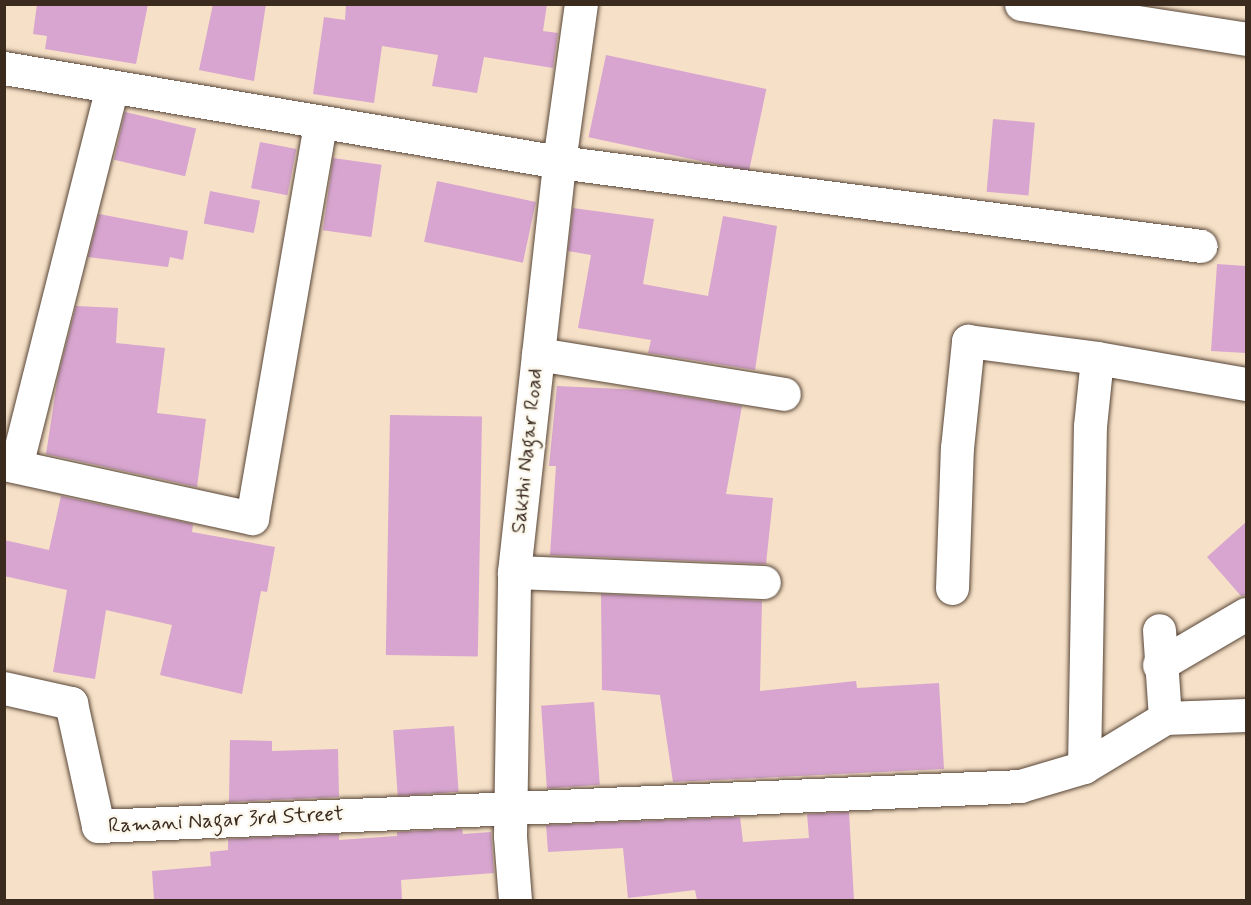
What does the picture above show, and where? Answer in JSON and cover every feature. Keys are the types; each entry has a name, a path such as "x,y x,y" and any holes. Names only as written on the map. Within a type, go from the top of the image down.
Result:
{"street":[{"name":"Sakthi Nagar Road","path":"515,900 512,806 514,572 559,162 581,4"},
{"path":"1021,4 1246,39"},
{"path":"4,68 559,162 1201,246"},
{"path":"112,87 10,465 252,518 320,123"},
{"path":"951,588 957,448 968,341 1097,357 1246,384"},
{"path":"538,354 784,394"},
{"path":"1084,767 1090,426 1097,357"},
{"path":"514,572 764,582"},
{"path":"1159,665 1246,615"},
{"path":"1158,630 1165,718"},
{"name":"Ramani Nagar 3rd Street","path":"4,688 71,703 98,826 512,806"},
{"path":"512,806 1020,786 1084,767 1165,718 1246,715"}],"building":[{"path":"37,4 148,4 136,64 45,49 47,36 33,34"},
{"path":"213,4 266,4 254,81 199,70"},
{"path":"346,4 547,4 543,31 558,33 553,68 484,57 477,93 432,86 438,55 382,46 374,103 313,94 324,17 345,20"},
{"path":"606,55 766,89 749,171 589,137"},
{"path":"125,112 196,128 185,176 114,160"},
{"path":"993,119 1035,123 1028,195 987,192"},
{"path":"260,142 296,149 287,195 251,188"},
{"path":"333,158 382,165 371,237 323,230"},
{"path":"437,181 536,202 523,263 424,242"},
{"path":"210,191 260,201 254,233 204,223"},
{"path":"573,208 654,219 643,284 708,296 723,216 777,226 755,370 648,353 651,340 578,328 591,255 568,251"},
{"path":"99,214 188,231 183,260 170,257 168,267 88,257"},
{"path":"1217,264 1246,266 1246,353 1211,351"},
{"path":"76,306 118,308 116,343 165,348 157,413 206,419 197,487 46,454 58,376"},
{"path":"557,386 642,390 742,406 726,494 773,498 766,564 550,555 556,466 549,466"},
{"path":"390,415 482,417 478,657 386,655"},
{"path":"61,496 193,524 192,532 275,547 267,592 261,591 242,694 160,675 172,625 106,610 95,679 53,672 67,590 4,576 4,540 49,550"},
{"path":"1246,522 1246,595 1241,596 1207,557"},
{"path":"601,594 762,601 760,691 856,681 857,688 939,683 944,769 673,782 660,695 602,690"},
{"path":"594,702 600,785 547,788 541,706"},
{"path":"454,726 459,792 398,796 393,730"},
{"path":"230,740 272,741 272,751 338,749 339,797 229,802"},
{"path":"849,812 854,900 697,900 695,890 628,898 623,848 548,852 546,825 740,817 743,842 809,838 807,814"},
{"path":"462,829 463,834 491,832 494,873 401,880 402,900 154,900 152,871 211,866 210,852 228,850 228,839 339,834 339,840 397,836 397,832"}]}
